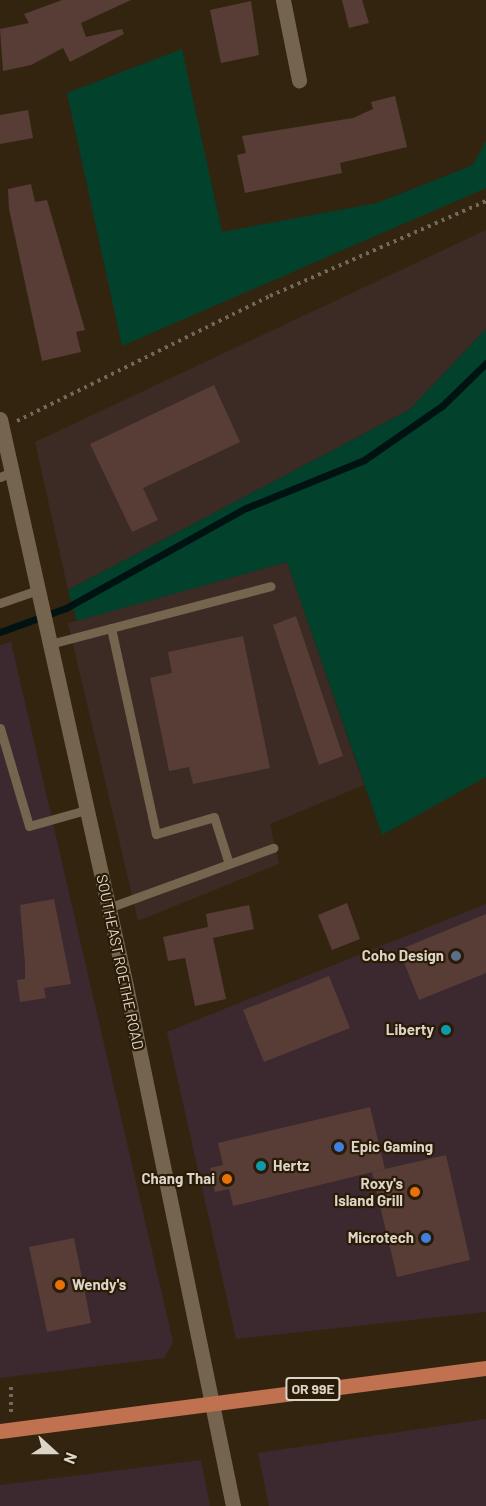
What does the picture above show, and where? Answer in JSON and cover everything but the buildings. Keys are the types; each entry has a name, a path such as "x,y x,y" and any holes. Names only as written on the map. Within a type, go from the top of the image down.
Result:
{"main road":[{"name":"OR 99E","path":"5,1430 486,1368"}],"street":[{"path":"283,0 299,80"},
{"name":"SOUTHEAST ROETHE ROAD","path":"0,419 6,474 38,590 108,908 233,1506"}],"lane":[{"path":"50,645 271,586"},
{"path":"0,603 38,590"},
{"path":"111,628 156,834 214,817 229,864"},
{"path":"0,728 29,826 86,810"},
{"path":"108,908 273,848"}],"path":[{"path":"22,418 270,296 486,201"},
{"path":"5,1430 11,1383"}],"shaded area":[{"path":"486,230 486,329 409,410 68,590 35,442"},
{"path":"287,562 364,785 270,824 279,864 138,921 68,623"},
{"path":"11,642 173,1342 164,1358 0,1378 0,645"},
{"path":"486,904 486,1312 236,1339 167,1032"},
{"path":"486,1419 486,1506 269,1506 258,1453"},
{"path":"201,1460 210,1506 0,1506 0,1485"}],"green space":[{"path":"182,49 222,232 377,203 473,165 486,140 486,188 122,346 67,93"},
{"path":"486,329 486,777 382,835 287,562 77,621 68,590 409,410"}],"waterway":[{"path":"0,632 66,608 246,508 364,460 442,406 486,363"}],"place":[{"name":"Coho Design","path":"456,956"},
{"name":"Liberty","path":"446,1030"},
{"name":"Epic Gaming","path":"339,1147"},
{"name":"Hertz","path":"261,1166"},
{"name":"Chang Thai","path":"227,1179"},
{"name":"Roxy's Island Grill","path":"415,1192"},
{"name":"Microtech","path":"426,1238"},
{"name":"Wendy's","path":"60,1285"}]}
